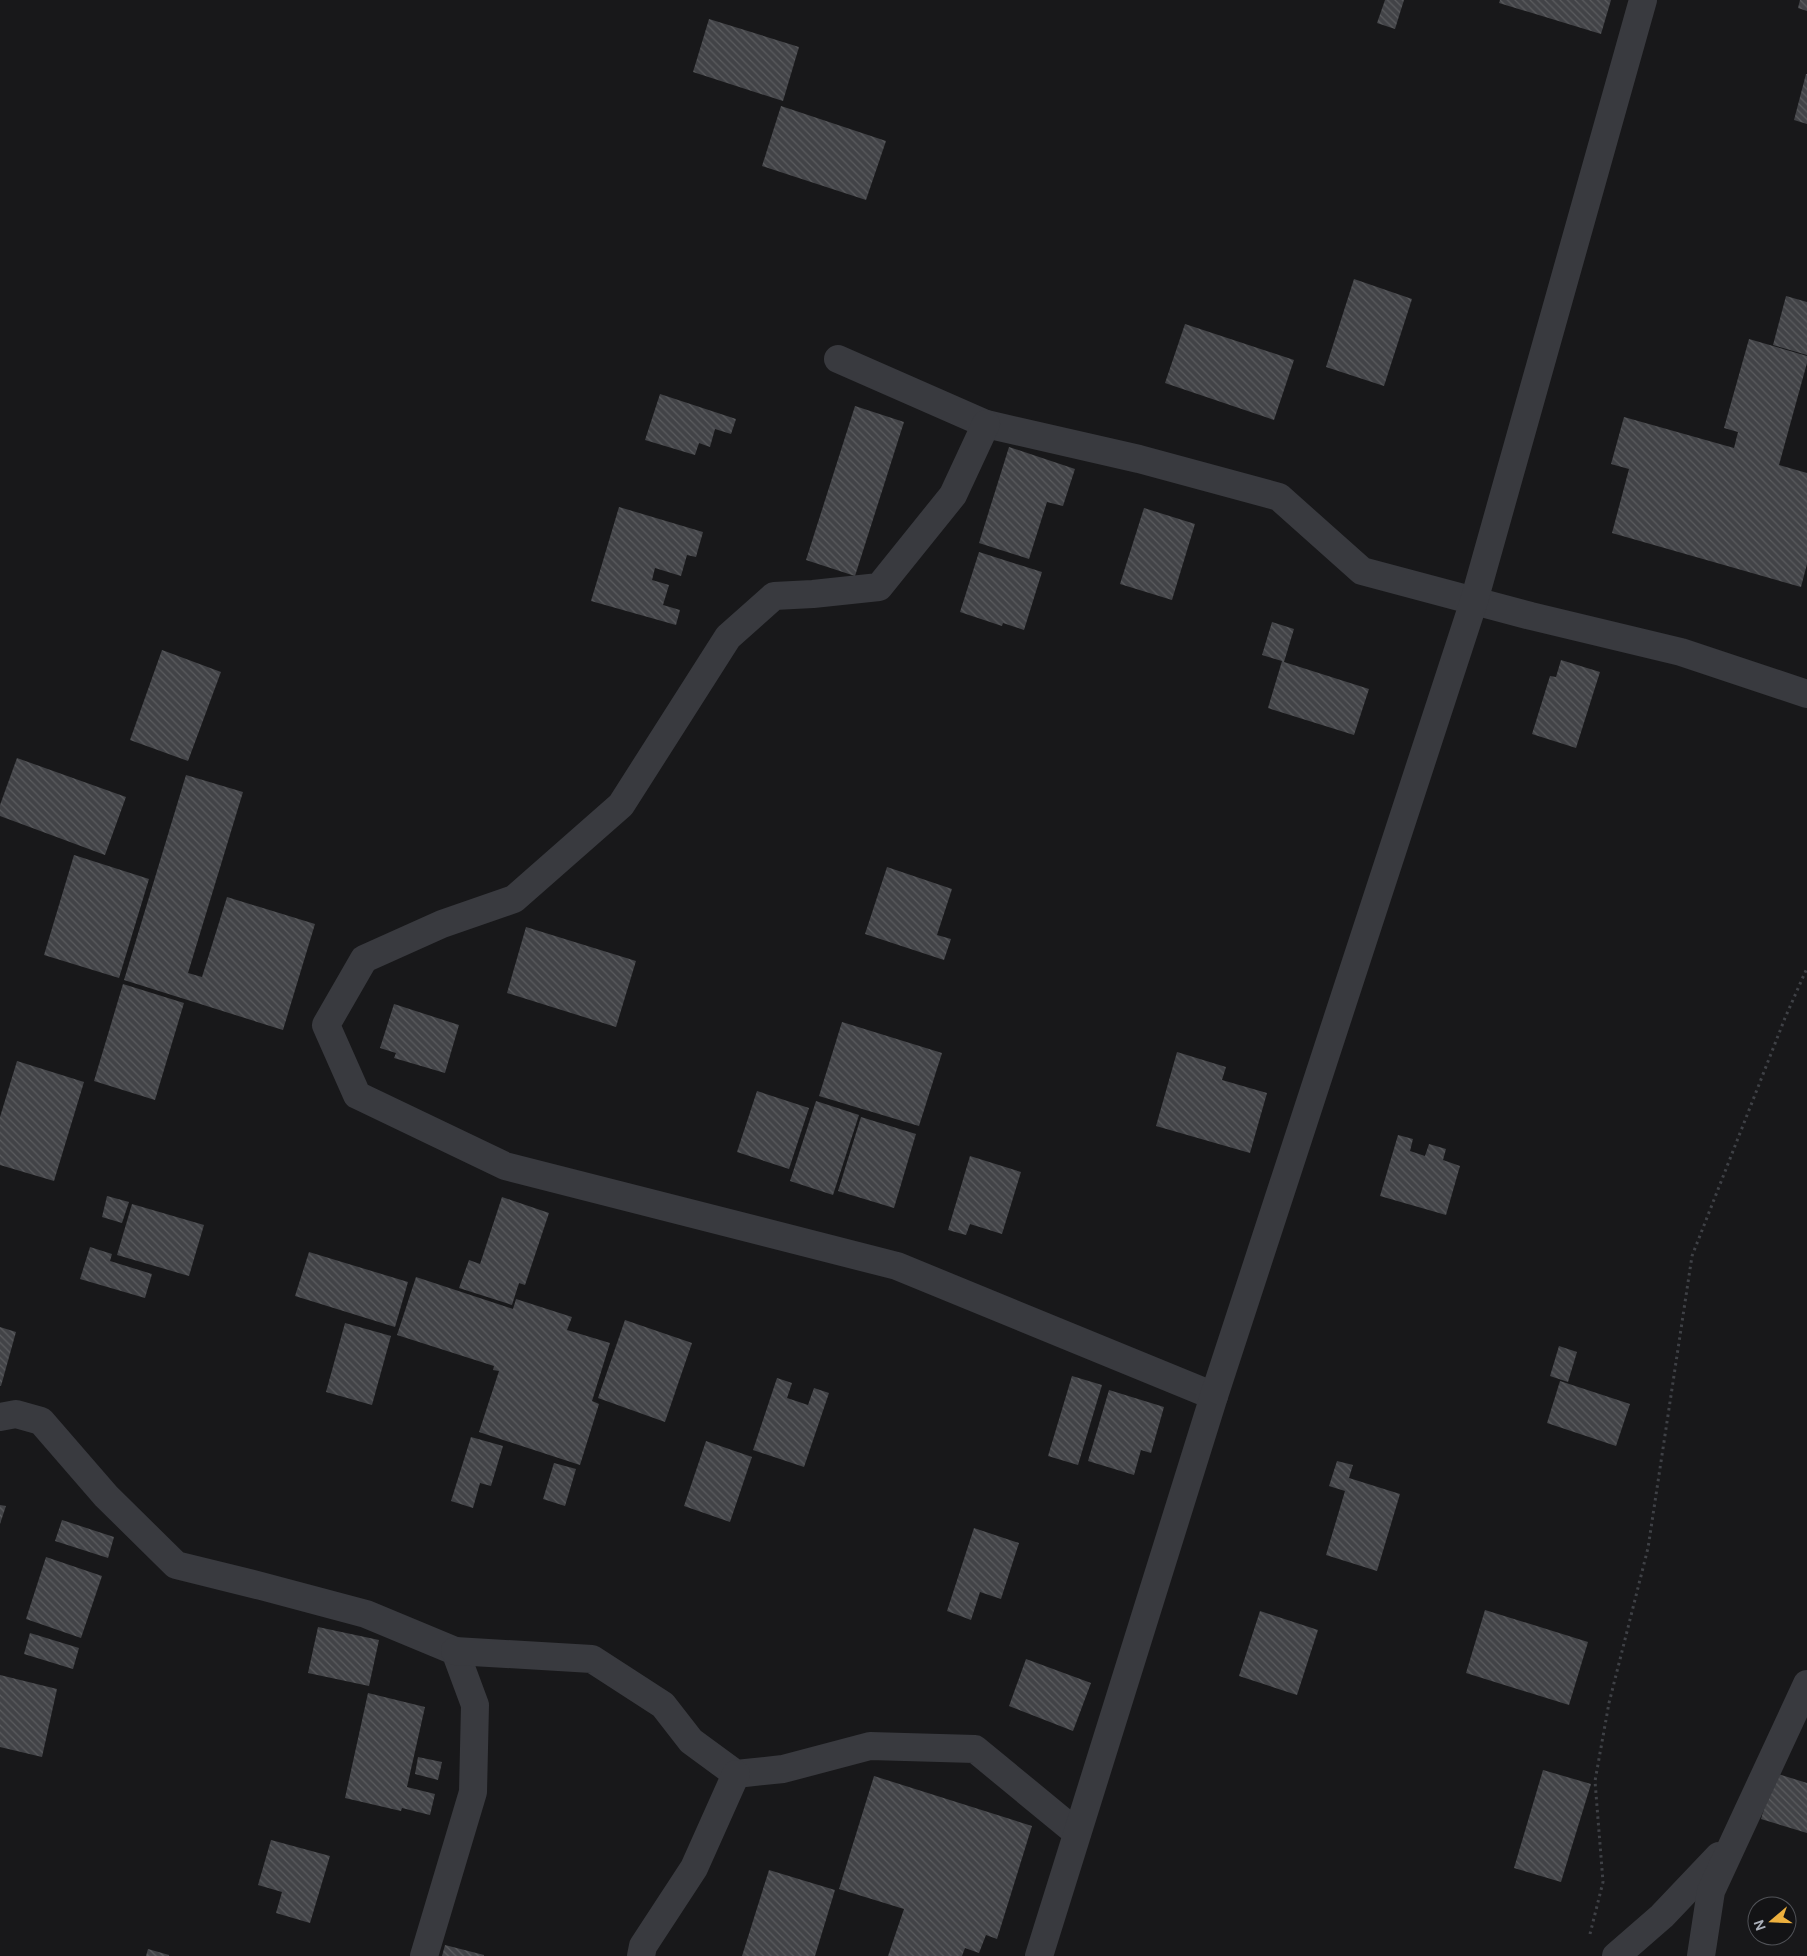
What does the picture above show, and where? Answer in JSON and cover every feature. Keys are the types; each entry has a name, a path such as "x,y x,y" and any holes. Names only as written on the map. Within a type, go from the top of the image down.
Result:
{"street":[{"path":"1039,1956 1214,1396 1474,601 1643,0"},
{"path":"838,359 986,424 1139,459 1279,497 1362,571 1474,601 1681,652 1807,694"},
{"path":"986,424 953,495 879,587 774,596 728,637 621,805 514,899 442,924 364,959 326,1025 357,1095 505,1166 897,1266 1214,1396"},
{"path":"0,1417 16,1414 41,1420 106,1496 176,1565 366,1614 455,1650 592,1659 663,1705 691,1741 736,1774 783,1769 870,1746 975,1749 1077,1833"},
{"path":"424,1956 473,1792 475,1705 455,1650"},
{"path":"1701,1956 1711,1891 1732,1842 1807,1684"},
{"path":"641,1956 643,1946 694,1868 736,1774"},
{"path":"1616,1956 1662,1916 1732,1842"}],"path":[{"path":"1589,1938 1603,1882 1595,1781 1609,1703 1648,1548 1692,1256 1785,1018 1807,968"}],"building":[{"path":"1385,0 1404,0 1395,29 1377,23"},
{"path":"1500,0 1611,0 1601,34 1499,3"},
{"path":"1800,0 1807,0 1807,11 1798,8"},
{"path":"709,19 799,47 783,101 693,72"},
{"path":"1807,74 1807,124 1794,120"},
{"path":"781,106 886,141 866,200 762,166"},
{"path":"1354,279 1412,299 1384,386 1326,367"},
{"path":"1786,296 1807,302 1807,355 1773,345"},
{"path":"1185,324 1294,360 1274,420 1165,383"},
{"path":"1749,339 1807,356 1807,363 1779,465 1807,473 1807,564 1801,587 1612,533 1629,469 1611,464 1624,417 1734,448 1738,432 1724,428"},
{"path":"660,394 736,419 731,434 715,429 710,447 699,443 695,455 645,440"},
{"path":"855,406 904,422 855,576 806,560"},
{"path":"1009,447 1075,469 1063,506 1047,502 1029,559 979,543"},
{"path":"619,507 703,532 696,557 687,555 681,576 655,568 652,580 669,585 663,605 680,610 676,625 591,601"},
{"path":"1144,508 1195,524 1172,600 1120,584"},
{"path":"979,552 1042,572 1024,630 1003,623 1002,626 960,612"},
{"path":"1272,622 1294,629 1284,662 1369,689 1354,735 1268,708 1282,661 1262,655"},
{"path":"162,650 221,672 188,761 130,740"},
{"path":"1561,660 1600,672 1576,748 1532,734 1550,676 1556,677"},
{"path":"17,758 126,797 105,855 0,816 0,805"},
{"path":"186,775 243,792 188,973 202,977 227,897 315,924 283,1030 124,980"},
{"path":"74,855 149,879 119,978 44,955"},
{"path":"887,867 952,889 937,935 951,939 944,960 865,934"},
{"path":"526,927 636,961 616,1027 507,993"},
{"path":"123,984 184,1003 155,1100 94,1081"},
{"path":"394,1004 459,1025 445,1073 394,1058 396,1053 380,1048"},
{"path":"842,1022 942,1053 919,1126 819,1096"},
{"path":"1177,1052 1226,1067 1222,1080 1267,1093 1250,1153 1156,1126"},
{"path":"17,1061 84,1082 54,1181 0,1165 0,1117"},
{"path":"757,1091 809,1108 789,1169 737,1152"},
{"path":"816,1101 859,1115 833,1195 790,1181"},
{"path":"861,1117 916,1134 894,1208 838,1191"},
{"path":"1398,1135 1413,1139 1410,1151 1425,1156 1429,1144 1446,1149 1443,1160 1460,1166 1446,1215 1380,1196"},
{"path":"970,1156 1021,1172 1002,1234 970,1224 966,1235 948,1230"},
{"path":"107,1196 129,1202 122,1223 102,1217"},
{"path":"502,1197 549,1213 525,1285 519,1283 512,1305 459,1288 469,1260 480,1264"},
{"path":"132,1204 204,1225 189,1276 117,1255"},
{"path":"90,1247 112,1254 110,1261 152,1274 145,1298 80,1279"},
{"path":"309,1252 408,1282 395,1327 295,1296"},
{"path":"416,1277 513,1309 516,1299 572,1317 567,1330 610,1343 592,1401 599,1404 580,1465 479,1432 499,1371 493,1370 494,1366 397,1335"},
{"path":"625,1320 692,1343 665,1422 598,1398"},
{"path":"345,1323 391,1336 372,1405 326,1392"},
{"path":"0,1327 16,1332 1,1386 0,1386"},
{"path":"1559,1346 1577,1352 1568,1382 1550,1376"},
{"path":"1072,1376 1102,1385 1078,1465 1048,1456"},
{"path":"777,1378 792,1383 787,1398 808,1405 814,1388 829,1393 804,1467 753,1450"},
{"path":"1560,1381 1630,1404 1616,1446 1547,1423"},
{"path":"1109,1390 1164,1407 1151,1453 1141,1450 1134,1475 1088,1461"},
{"path":"471,1437 503,1446 491,1486 480,1483 473,1508 451,1501"},
{"path":"706,1441 752,1457 730,1522 684,1506"},
{"path":"1337,1461 1353,1465 1349,1478 1400,1494 1377,1571 1326,1555 1345,1491 1329,1486"},
{"path":"554,1463 576,1469 565,1506 543,1499"},
{"path":"0,1505 6,1506 0,1524"},
{"path":"62,1520 114,1537 108,1558 55,1541"},
{"path":"974,1528 1019,1543 1001,1599 980,1592 971,1620 947,1611"},
{"path":"46,1557 102,1576 81,1638 26,1619"},
{"path":"1485,1610 1588,1642 1569,1705 1466,1673"},
{"path":"1260,1611 1318,1630 1297,1695 1239,1676"},
{"path":"318,1627 379,1640 369,1686 308,1673"},
{"path":"30,1633 79,1648 73,1669 24,1654"},
{"path":"1026,1659 1091,1683 1073,1731 1009,1706"},
{"path":"0,1675 57,1689 42,1757 0,1747"},
{"path":"368,1693 425,1707 407,1787 435,1794 430,1815 402,1808 401,1811 345,1798"},
{"path":"418,1757 442,1762 438,1780 415,1774"},
{"path":"1543,1770 1591,1784 1561,1882 1514,1868"},
{"path":"1775,1773 1807,1783 1807,1833 1761,1819"},
{"path":"874,1776 1032,1826 997,1939 986,1935 979,1953 965,1948 962,1956 888,1956 904,1909 839,1889"},
{"path":"271,1840 330,1856 310,1923 276,1913 282,1892 258,1885"},
{"path":"769,1870 835,1890 815,1956 742,1956"},
{"path":"445,1945 484,1955 484,1956 442,1956"},
{"path":"148,1949 169,1955 169,1956 146,1956"}]}
